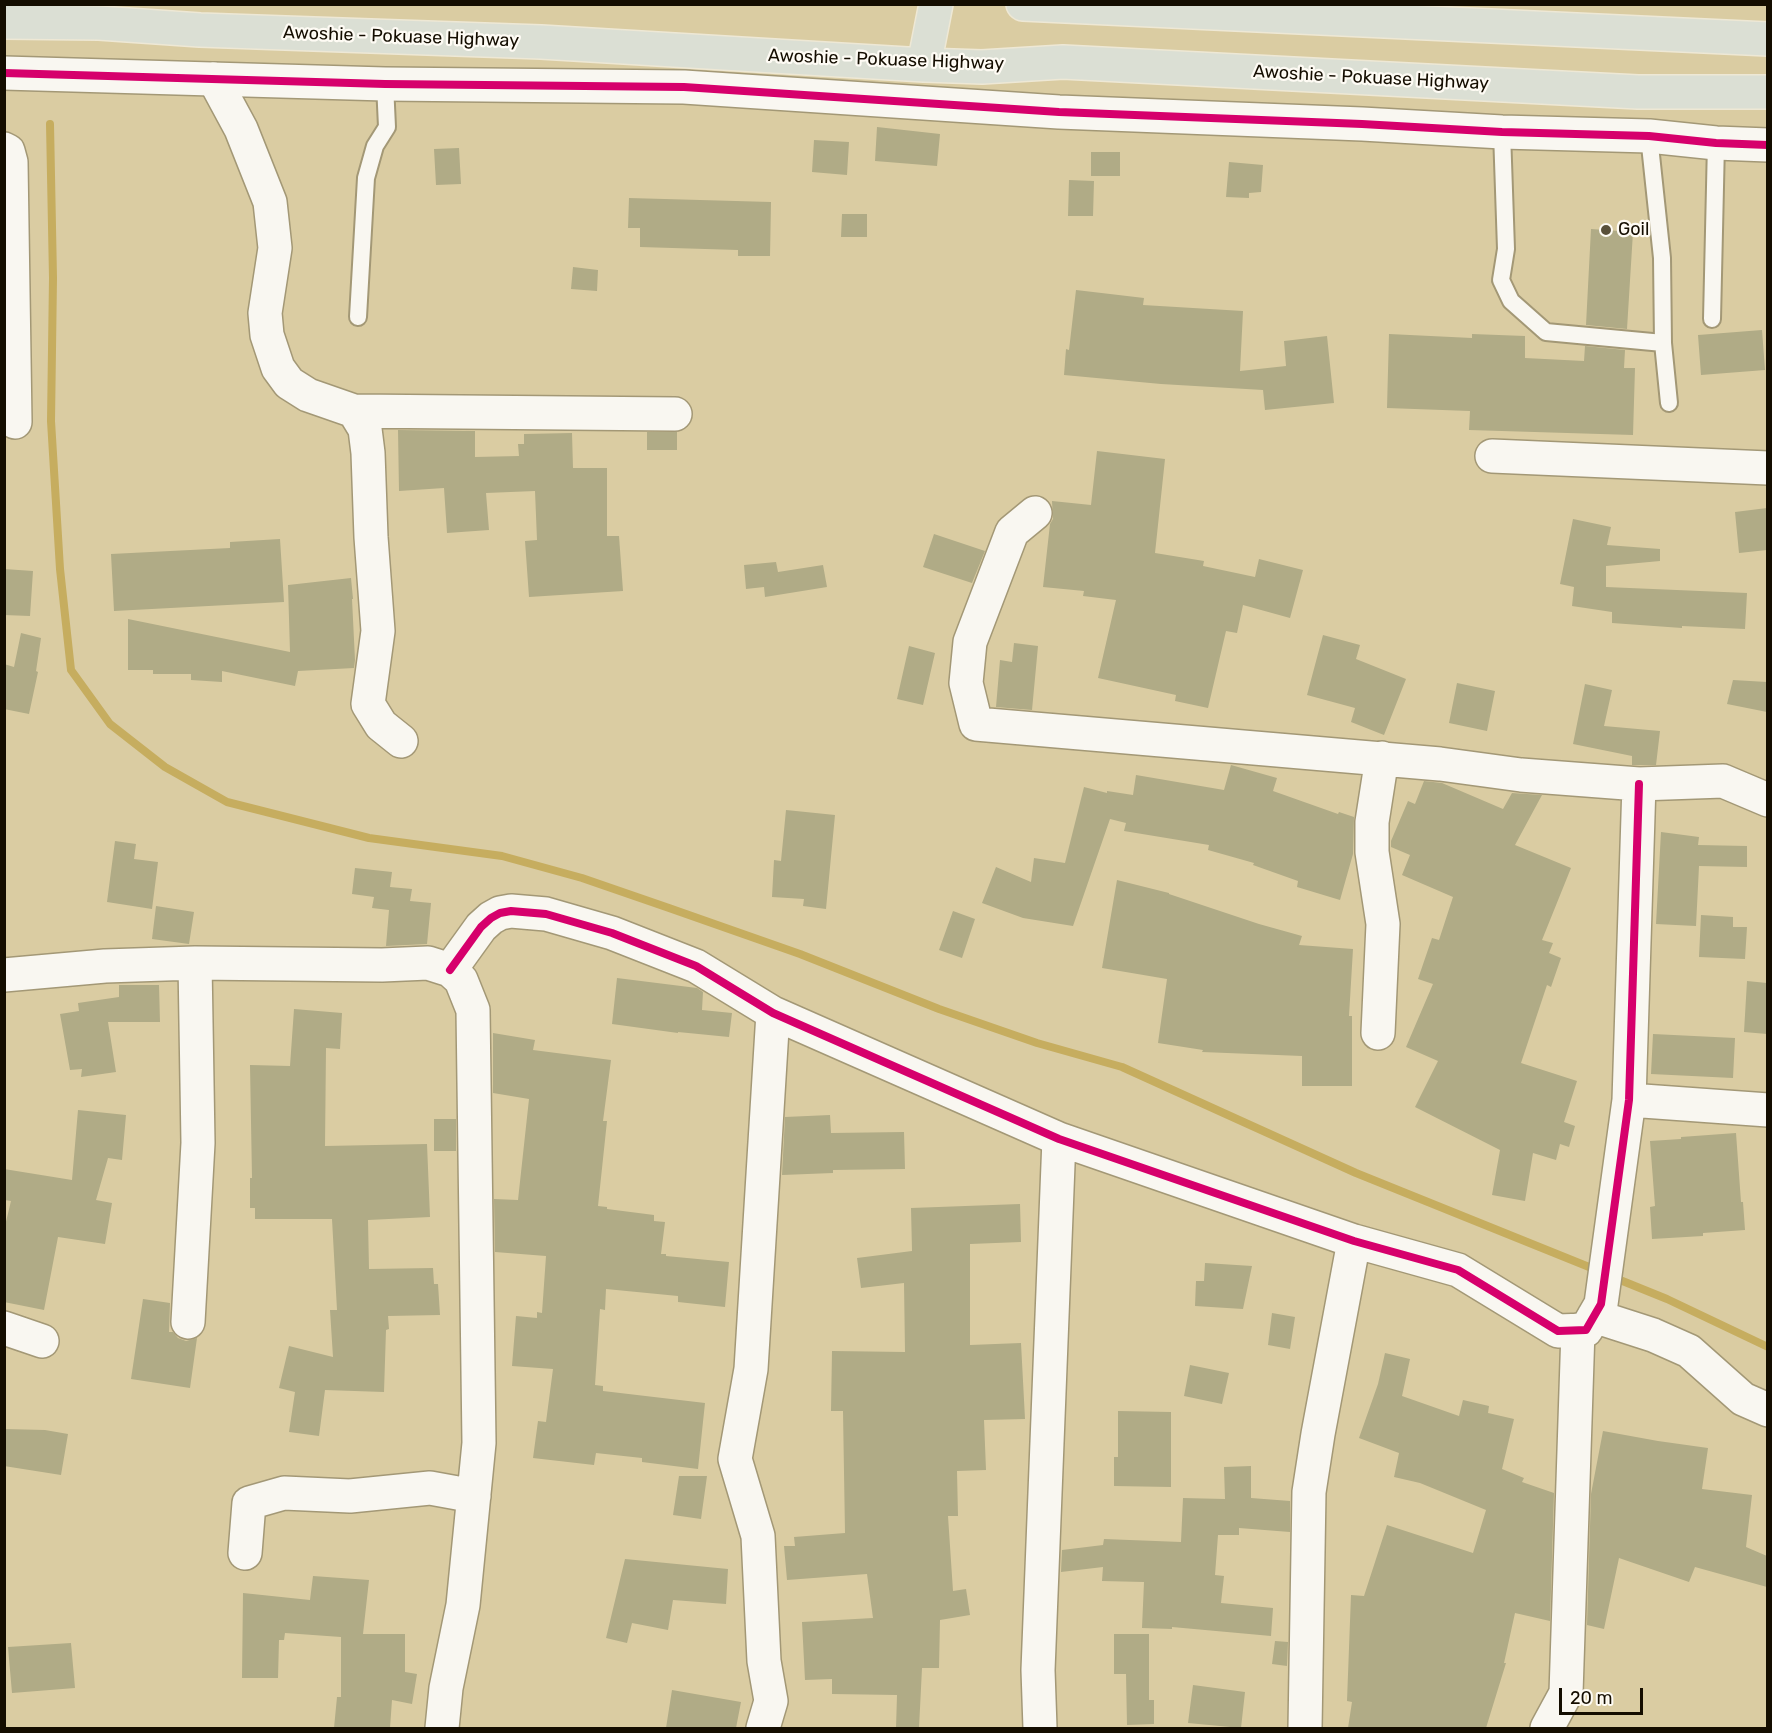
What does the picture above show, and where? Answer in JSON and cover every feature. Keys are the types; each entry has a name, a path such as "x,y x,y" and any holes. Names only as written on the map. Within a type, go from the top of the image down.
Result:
{"main road":[{"path":"924,65 936,4"},
{"path":"1023,4 1767,39"},
{"name":"Awoshie - Pokuase Highway","path":"4,22 99,22 200,30 541,42 924,65 982,67 1063,62 1638,92 1767,92"}],"street":[{"path":"4,73 385,84 684,87 1059,112 1502,132 1650,136 1716,143 1767,145"},
{"path":"214,79 241,129 270,202 275,248 265,313 267,335 278,368 290,383 308,395 354,411 675,414"},
{"path":"4,148 11,162 15,422"},
{"path":"354,411 365,429 368,453 378,631 368,704 381,725 401,741"},
{"path":"1492,456 1767,468"},
{"path":"1035,513 1012,532 970,642 966,683 975,724 1382,758 1521,775 1639,784 1723,781 1767,800"},
{"path":"1378,1032 1383,924 1372,852 1372,822 1382,758"},
{"path":"1547,1728 1566,1693 1586,1323 1601,1304 1629,1100 1639,784"},
{"path":"450,970 481,927 500,913 511,911 546,914 612,933 696,966 773,1013 1059,1139 1354,1240 1458,1270 1558,1331 1586,1323 1653,1335 1689,1351 1743,1400 1767,1410"},
{"path":"188,1322 198,1143 195,963"},
{"path":"4,975 105,966 195,963 382,965 428,963 450,970 460,980 473,1010 479,1443 463,1605 446,1688 442,1728"},
{"path":"763,1728 771,1701 764,1661 758,1536 735,1459 750,1368 773,1013"},
{"path":"1629,1100 1767,1110"},
{"path":"1040,1728 1038,1670 1059,1139"},
{"path":"1305,1728 1309,1492 1354,1240"},
{"path":"4,1328 42,1341"},
{"path":"245,1553 249,1503 284,1493 350,1496 430,1488 474,1496"}],"lane":[{"path":"358,317 366,178 375,146 387,127 385,84"},
{"path":"1502,132 1506,249 1500,280 1511,301 1546,332 1663,343"},
{"path":"1650,136 1662,258 1663,343 1669,403"},
{"path":"1712,320 1716,143"}],"building":[{"path":"877,127 940,134 937,166 875,161"},
{"path":"814,140 849,142 847,175 812,172"},
{"path":"459,148 461,184 436,185 434,149"},
{"path":"1091,152 1120,152 1120,176 1091,176"},
{"path":"1229,162 1263,165 1261,192 1249,193 1249,198 1226,197"},
{"path":"1069,180 1094,181 1093,216 1068,216"},
{"path":"629,198 771,202 770,256 738,256 738,250 640,247 640,228 628,228"},
{"path":"842,214 867,214 867,237 841,237"},
{"path":"1591,229 1633,232 1627,329 1586,325"},
{"path":"573,267 598,270 597,291 571,289"},
{"path":"1076,290 1144,298 1143,305 1243,311 1240,371 1286,366 1284,341 1327,336 1334,403 1265,410 1263,390 1064,375"},
{"path":"1762,330 1765,370 1701,375 1698,335"},
{"path":"1389,334 1472,338 1472,334 1525,336 1525,358 1584,361 1585,346 1625,350 1624,368 1635,368 1633,435 1469,430 1470,411 1387,408"},
{"path":"398,430 475,431 475,457 519,456 518,444 524,444 524,434 572,433 573,468 607,468 607,536 619,536 623,591 529,597 525,541 537,540 535,491 486,493 489,530 447,533 444,488 399,491"},
{"path":"647,432 677,432 677,450 647,450"},
{"path":"1097,451 1165,459 1155,553 1204,561 1203,566 1255,577 1259,559 1303,570 1290,618 1243,605 1237,633 1226,631 1208,708 1175,701 1176,695 1098,678 1116,600 1083,596 1084,591 1043,587 1050,524 1053,519 1052,501 1091,505"},
{"path":"1767,508 1767,550 1739,553 1735,512"},
{"path":"1573,519 1611,527 1607,545 1660,549 1660,561 1606,566 1606,587 1747,593 1745,629 1682,626 1682,628 1612,623 1612,612 1572,606 1574,587 1560,584"},
{"path":"934,534 985,551 972,583 923,567"},
{"path":"280,539 284,602 114,611 111,554 230,548 230,542"},
{"path":"776,562 778,572 823,565 827,587 765,597 764,587 746,589 744,565"},
{"path":"4,569 33,571 30,616 4,615"},
{"path":"351,578 354,668 298,671 295,686 222,671 222,682 191,680 191,674 153,674 153,670 128,670 128,619 290,652 288,585"},
{"path":"21,633 41,638 36,671 38,672 29,714 4,709 4,664 14,667"},
{"path":"1323,635 1360,645 1356,659 1406,679 1384,735 1351,722 1355,708 1307,695"},
{"path":"1014,643 1038,646 1032,710 996,707 1000,660 1012,662"},
{"path":"909,646 935,653 923,705 897,699"},
{"path":"1733,680 1767,682 1767,712 1727,704"},
{"path":"1457,683 1495,691 1487,731 1449,723"},
{"path":"1585,684 1612,690 1604,726 1660,731 1656,765 1632,765 1632,756 1573,744"},
{"path":"1231,765 1277,778 1273,791 1338,814 1339,812 1354,817 1353,854 1340,900 1297,887 1298,881 1253,865 1254,863 1208,850 1209,845 1124,831 1126,823 1110,819 1073,926 1023,918 982,903 996,867 1031,882 1034,858 1065,863 1084,787 1107,793 1107,791 1133,795 1136,775 1224,790"},
{"path":"1424,781 1442,783 1503,809 1512,793 1542,795 1515,845 1571,868 1542,940 1553,943 1549,953 1561,958 1551,987 1547,985 1521,1063 1577,1081 1564,1122 1575,1126 1569,1147 1560,1144 1556,1160 1533,1153 1525,1201 1492,1195 1500,1150 1415,1107 1438,1061 1406,1047 1433,984 1418,979 1432,938 1439,940 1453,897 1402,875 1410,855 1391,847 1391,841 1408,801 1415,804"},
{"path":"786,810 835,815 826,909 803,906 804,899 772,897 774,860 781,861"},
{"path":"1661,832 1699,837 1698,845 1747,846 1747,867 1699,866 1696,926 1656,924"},
{"path":"115,841 136,844 134,859 158,862 152,909 107,902"},
{"path":"355,868 392,872 390,887 412,889 410,901 431,903 427,944 386,946 389,910 372,908 374,897 352,894"},
{"path":"1117,880 1169,893 1259,924 1302,936 1299,945 1353,949 1349,1016 1352,1016 1352,1086 1302,1086 1302,1056 1202,1052 1203,1050 1158,1043 1167,979 1102,968"},
{"path":"156,906 194,912 189,944 152,939"},
{"path":"953,911 975,919 962,958 939,950"},
{"path":"1701,915 1733,917 1733,927 1747,927 1745,959 1699,957"},
{"path":"617,978 697,988 703,992 702,1010 732,1013 729,1037 612,1024"},
{"path":"1747,981 1767,983 1767,1034 1744,1032"},
{"path":"119,985 159,985 160,1022 108,1022 116,1072 81,1077 82,1069 70,1070 60,1014 79,1011 78,1003 119,997"},
{"path":"294,1009 342,1013 340,1049 326,1048 325,1146 427,1144 430,1217 368,1220 369,1269 433,1268 434,1284 438,1284 440,1315 388,1316 384,1392 325,1390 319,1436 289,1432 295,1392 279,1388 289,1346 333,1357 330,1310 337,1310 332,1219 255,1219 255,1208 250,1208 250,1178 252,1178 250,1065 290,1066"},
{"path":"493,1033 535,1040 533,1050 611,1060 603,1121 607,1121 598,1206 654,1215 654,1221 665,1222 661,1254 729,1262 725,1307 678,1302 678,1296 606,1289 605,1310 600,1309 595,1385 603,1386 603,1391 705,1403 698,1469 642,1462 642,1458 596,1453 594,1465 533,1458 538,1421 546,1422 553,1369 512,1366 516,1316 537,1318 537,1312 542,1313 546,1256 495,1252 494,1199 518,1200 529,1099 493,1093"},
{"path":"1653,1034 1735,1038 1733,1078 1651,1074"},
{"path":"78,1110 126,1115 122,1160 108,1158 96,1200 112,1203 105,1244 58,1237 44,1310 4,1302 4,1230 11,1201 4,1200 4,1169 72,1180"},
{"path":"830,1115 831,1133 904,1132 905,1169 833,1170 833,1173 782,1175 785,1117"},
{"path":"434,1119 456,1119 456,1151 434,1151"},
{"path":"1736,1133 1745,1230 1703,1233 1703,1236 1652,1239 1650,1207 1655,1206 1650,1141"},
{"path":"1020,1204 1021,1242 970,1244 970,1345 1021,1343 1025,1419 984,1420 986,1470 957,1471 958,1516 948,1516 953,1591 966,1589 970,1615 940,1620 939,1668 922,1668 919,1728 896,1728 897,1695 832,1694 832,1679 805,1680 802,1622 873,1618 867,1574 787,1580 784,1546 795,1546 794,1537 845,1533 843,1411 831,1411 832,1351 905,1352 904,1283 861,1288 857,1258 912,1251 911,1208"},
{"path":"1205,1263 1252,1266 1243,1309 1195,1306 1196,1281 1204,1281"},
{"path":"143,1299 170,1303 169,1332 173,1332 178,1338 186,1341 197,1338 190,1388 131,1379"},
{"path":"1272,1313 1295,1317 1290,1349 1268,1345"},
{"path":"1385,1353 1410,1359 1402,1396 1459,1416 1463,1400 1489,1406 1488,1413 1514,1419 1502,1469 1524,1478 1522,1482 1554,1493 1550,1621 1515,1613 1504,1663 1506,1663 1486,1728 1348,1728 1352,1702 1347,1701 1351,1595 1364,1596 1387,1525 1473,1553 1486,1510 1420,1483 1394,1477 1399,1453 1359,1438 1378,1384"},
{"path":"1190,1365 1229,1373 1222,1404 1184,1396"},
{"path":"1118,1411 1171,1412 1171,1487 1114,1486 1114,1457 1118,1457"},
{"path":"4,1429 45,1430 68,1434 61,1475 4,1466"},
{"path":"1603,1431 1708,1448 1702,1489 1752,1495 1746,1547 1767,1556 1767,1587 1695,1567 1689,1582 1619,1558 1604,1629 1587,1625 1591,1494"},
{"path":"1251,1466 1251,1498 1290,1501 1290,1532 1239,1528 1239,1535 1218,1535 1215,1575 1224,1576 1221,1603 1273,1608 1271,1636 1172,1627 1172,1629 1142,1628 1144,1582 1102,1581 1103,1567 1061,1572 1062,1550 1103,1545 1104,1539 1181,1542 1183,1498 1225,1499 1224,1467"},
{"path":"679,1476 707,1476 701,1519 673,1515"},
{"path":"625,1559 728,1569 726,1604 673,1600 668,1630 632,1623 627,1643 606,1638"},
{"path":"313,1576 369,1580 363,1634 405,1634 405,1672 417,1674 412,1704 392,1700 390,1728 334,1728 337,1697 341,1697 341,1637 285,1633 284,1640 279,1640 278,1678 242,1678 243,1593 310,1600"},
{"path":"1114,1634 1149,1634 1149,1700 1154,1700 1154,1724 1127,1725 1126,1674 1114,1674"},
{"path":"1275,1641 1288,1642 1287,1666 1272,1664"},
{"path":"71,1643 75,1688 12,1693 8,1647"},
{"path":"1193,1685 1245,1692 1241,1728 1188,1723"},
{"path":"672,1690 741,1702 736,1728 666,1728"}],"waterway":[{"path":"50,124 53,278 51,421 60,569 71,670 110,724 165,767 227,802 369,838 502,856 582,878 800,954 939,1009 1037,1043 1122,1067 1356,1173 1599,1271"},
{"path":"1620,1280 1667,1299 1768,1347"}],"cycle path":[{"path":"4,73 385,84 684,87 1059,112 1502,132 1649,136 1716,143 1768,145"},
{"path":"450,970 481,927 500,913 511,911 546,914 612,933 696,966 773,1013 1059,1139 1354,1241 1458,1270 1558,1331 1586,1330 1601,1304 1629,1100 1639,784"}],"place":[{"name":"Goil","path":"1606,230"}]}
